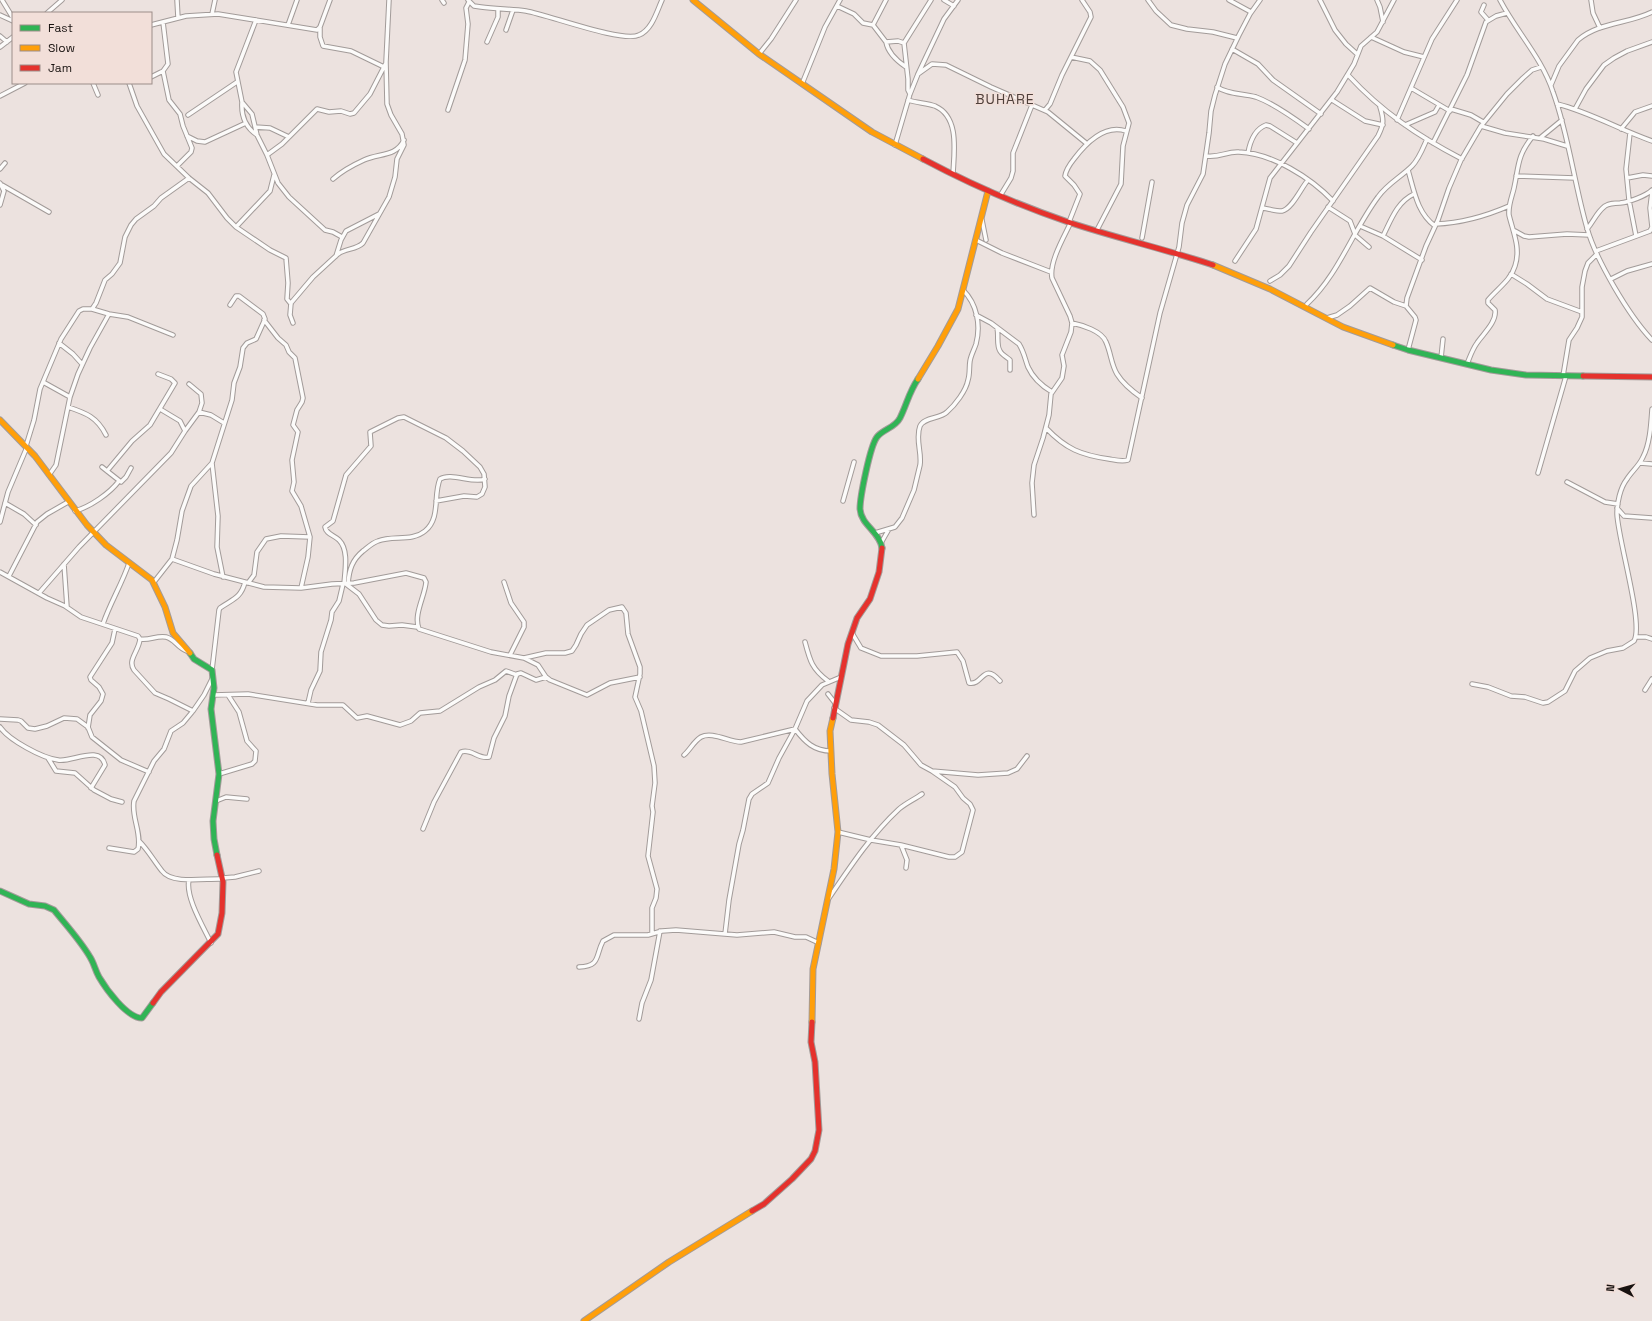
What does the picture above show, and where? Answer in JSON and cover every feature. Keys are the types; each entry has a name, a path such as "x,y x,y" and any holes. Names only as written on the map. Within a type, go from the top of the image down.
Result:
{"street":[{"path":"2,0 12,18"},
{"path":"54,0 57,4"},
{"path":"48,12 62,0"},
{"path":"177,0 178,18"},
{"path":"212,14 215,0"},
{"path":"288,25 298,0"},
{"path":"330,0 320,27 320,38 323,46 351,51 384,67"},
{"path":"293,324 290,315 291,304 313,277 341,251 360,246 367,238 387,201 396,177 396,159 404,145 404,139 391,115 387,104 386,62 389,0"},
{"path":"448,110 465,60 468,24 466,8 469,1 474,6 526,11 592,29 634,37 643,33 649,28 662,0"},
{"path":"693,0 760,54 872,132 895,145 1000,196 1070,222 1177,253 1243,277 1270,289 1343,327 1408,350 1491,370 1526,375 1652,377"},
{"path":"760,54 796,0"},
{"path":"802,84 825,27 840,0"},
{"path":"873,25 886,0"},
{"path":"904,43 931,0"},
{"path":"944,0 954,6"},
{"path":"895,145 908,100 918,74 941,24 958,0"},
{"path":"1045,110 1050,104 1062,75 1091,17 1090,12 1082,0"},
{"path":"1148,0 1156,11 1171,25 1213,32 1237,38"},
{"path":"1229,0 1251,12"},
{"path":"1046,428 1063,444 1094,458 1126,461 1129,459 1160,313 1177,253 1184,214 1203,174 1211,111 1217,87 1237,38 1251,12 1260,0"},
{"path":"1320,0 1335,30 1346,44 1357,54"},
{"path":"1377,0 1383,23"},
{"path":"1235,261 1256,229 1270,178 1332,100 1348,75 1361,46 1378,32 1394,0"},
{"path":"1397,120 1432,39 1457,0"},
{"path":"1500,0 1547,75 1562,120 1587,229 1596,252 1643,330 1652,340"},
{"path":"1592,0 1591,5 1593,13 1600,28"},
{"path":"1484,5 1481,12 1488,20"},
{"path":"836,6 854,14 863,23 873,25 886,42 896,60 906,67"},
{"path":"487,42 498,17 498,9"},
{"path":"506,30 513,10"},
{"path":"1551,86 1559,66 1578,40 1586,33 1652,12"},
{"path":"1433,143 1471,67 1484,26 1488,20 1507,13"},
{"path":"152,25 178,18 212,14 229,15 314,30 319,30 320,27"},
{"path":"0,16 12,20"},
{"path":"256,20 236,72 242,102 242,113 246,123 257,135"},
{"path":"152,76 163,71 168,64 163,22"},
{"path":"0,36 7,42"},
{"path":"1371,37 1404,52 1424,57"},
{"path":"0,47 12,38"},
{"path":"886,42 898,41 904,43"},
{"path":"1575,109 1586,89 1604,65 1627,51 1652,42"},
{"path":"904,43 906,49 908,90 910,94"},
{"path":"1232,49 1258,64 1273,80 1321,114"},
{"path":"1071,57 1090,61 1100,70 1127,115 1129,122 1123,146 1121,184 1097,230"},
{"path":"267,155 289,137 318,109 329,112 339,111 354,113 370,94 386,62"},
{"path":"918,74 929,65 935,63 942,64 990,87 1045,110 1052,114 1086,143"},
{"path":"1406,306 1408,295 1436,225 1445,197 1462,158 1482,124 1523,78 1532,70 1541,67"},
{"path":"163,71 169,100 180,114 187,136 192,145 192,150 177,166"},
{"path":"1348,75 1380,107 1397,120 1433,143 1462,158"},
{"path":"188,115 237,82"},
{"path":"0,96 23,84"},
{"path":"93,84 98,95"},
{"path":"130,84 137,106 158,146 164,154 189,178 208,193 227,218 236,227 270,250 286,258 288,283 287,299 291,304"},
{"path":"1217,87 1222,90 1249,95 1266,101 1309,129"},
{"path":"1411,88 1439,105 1450,110 1471,115 1482,124 1505,133 1532,136 1567,146"},
{"path":"908,100 936,107 950,121 955,143 953,174"},
{"path":"1332,100 1365,121 1382,125"},
{"path":"242,102 252,114 257,135 267,155 274,175 284,192 325,230 342,237"},
{"path":"1557,104 1575,109 1652,141"},
{"path":"1000,196 1011,178 1013,171 1012,155 1032,105"},
{"path":"1405,125 1436,112 1439,105"},
{"path":"1622,129 1635,112 1652,106"},
{"path":"1270,281 1280,275 1289,266 1378,136 1383,117 1380,107"},
{"path":"1540,138 1562,120"},
{"path":"187,136 197,141 205,142 246,123"},
{"path":"1248,152 1252,138 1266,125 1297,143"},
{"path":"255,127 270,128 289,137"},
{"path":"1034,516 1032,474 1036,456 1046,428 1052,392 1062,378 1064,366 1062,355 1070,338 1072,323 1062,296 1052,278 1053,262 1080,194 1066,178 1065,172 1086,143 1112,129 1126,131"},
{"path":"1630,133 1626,163 1626,178 1636,236"},
{"path":"1467,364 1472,350 1487,330 1494,315 1495,310 1488,303 1488,300 1511,274 1515,267 1518,248 1509,214 1509,206 1518,161 1521,153 1532,136"},
{"path":"333,179 341,172 364,160 394,152 402,144 404,139"},
{"path":"1307,304 1330,278 1379,195 1408,170 1417,160 1427,139"},
{"path":"1206,156 1220,156 1234,152 1248,152 1265,157 1290,168 1308,180 1333,201"},
{"path":"0,169 5,163"},
{"path":"1408,170 1414,194 1424,216 1436,225 1490,214 1509,206"},
{"path":"236,227 270,191 274,175"},
{"path":"1626,178 1643,175 1652,176"},
{"path":"1516,176 1575,178"},
{"path":"92,309 105,280 112,274 120,263 125,237 131,225 167,193 189,178"},
{"path":"1263,208 1282,211 1293,202 1308,180"},
{"path":"1142,238 1152,182"},
{"path":"0,205 4,191 1,184"},
{"path":"1,184 49,212"},
{"path":"584,1321 670,1262 764,1204 784,1187 811,1159 816,1146 819,1130 815,1062 811,1042 813,969 835,864 838,832 830,731 848,644 857,618 870,599 881,564 883,552 881,543 875,533 862,518 860,509 868,464 876,438 882,432 895,425 900,419 910,391 938,346 960,304 966,272 976,240 988,191"},
{"path":"1587,229 1594,216 1605,206 1621,203 1648,194 1652,191"},
{"path":"1538,473 1564,376 1569,340 1582,317 1582,287 1588,263 1596,252 1652,229 1650,208 1652,191"},
{"path":"1383,236 1400,205 1408,197 1414,194"},
{"path":"1328,207 1350,221 1383,236 1422,260"},
{"path":"335,257 342,237 349,229 379,214"},
{"path":"982,215 986,240"},
{"path":"1350,221 1355,234 1369,247"},
{"path":"1514,231 1529,237 1562,234 1590,235"},
{"path":"976,240 1002,253 1052,272"},
{"path":"1611,279 1627,271 1652,264"},
{"path":"1511,274 1548,298 1582,312"},
{"path":"1327,318 1337,315 1350,306 1370,288 1394,302 1406,306 1415,317 1416,320 1408,350"},
{"path":"875,533 895,526 902,518 914,490 921,459 918,446 920,427 925,421 946,413 959,397 968,381 970,361 978,334 978,321 971,300 963,290"},
{"path":"223,577 217,547 218,516 212,463 233,395 234,383 240,367 243,348 248,343 256,339 265,316 239,296 236,296 230,305"},
{"path":"0,522 1,512 27,447 34,420 38,394 59,343 79,311 92,309 128,317 173,335"},
{"path":"49,475 56,465 70,397 82,364 109,314"},
{"path":"976,315 1019,344 1031,372 1041,384 1052,392"},
{"path":"264,320 278,338 286,345 289,352 295,358 300,379 302,401 297,410 294,425 298,432 292,460 294,479 292,491 301,506 310,537 308,557 301,588"},
{"path":"1072,323 1079,324 1103,338 1106,342 1110,357 1118,374 1132,391 1142,398"},
{"path":"997,328 999,338 998,348 1001,353 1010,360 1010,370"},
{"path":"1441,358 1443,339"},
{"path":"59,343 73,354 82,364"},
{"path":"107,471 132,441 150,425 175,383 158,374"},
{"path":"43,382 70,397"},
{"path":"39,593 94,532 171,453 199,412 202,402 202,396 188,384"},
{"path":"68,407 85,412 93,417 106,435"},
{"path":"160,409 180,421 185,431"},
{"path":"1472,684 1488,687 1511,696 1525,697 1543,703 1548,702 1565,691 1575,671 1590,658 1607,651 1623,648 1634,641 1636,637 1634,603 1620,540 1617,506 1627,479 1640,463 1646,452 1652,409"},
{"path":"199,412 210,415 224,423"},
{"path":"345,584 346,566 342,544 338,539 325,530 324,527 333,521 346,475 371,446 371,431 398,418 404,418 446,438 480,467 485,479 484,491 477,497 464,496 436,501"},
{"path":"0,420 27,447 75,511 94,532 106,544 154,582 165,607 171,630 194,659 212,670"},
{"path":"843,501 854,462"},
{"path":"154,582 172,559 182,511 191,486 212,463"},
{"path":"1640,463 1652,464"},
{"path":"102,467 119,481"},
{"path":"75,511 84,508 106,495 119,481 122,482 124,480 131,468"},
{"path":"308,703 311,690 320,671 321,652 332,612 339,601 350,569 357,556 376,541 407,538 426,531 435,512 439,481 444,477 479,481 485,479"},
{"path":"1567,482 1605,502 1617,506 1624,516 1652,518"},
{"path":"5,502 24,514 36,525"},
{"path":"9,576 36,525 47,514 68,502"},
{"path":"881,543 889,529"},
{"path":"0,891 29,904 45,906 54,910 90,957 99,976 109,991 128,1014 137,1018 142,1018 146,1014 160,992 211,943 218,934 220,924 223,879 214,839 212,815 216,801 219,774 211,709 214,676 212,670 219,610 238,597 246,582 254,575 257,552 266,539 281,536 310,537"},
{"path":"172,559 223,577 264,587 301,588 345,584 406,573 424,578 426,580 417,627"},
{"path":"103,624 129,563"},
{"path":"64,564 68,607"},
{"path":"0,572 68,607 81,617 114,629 134,634 140,639 146,640 157,636 165,636 172,639 181,649 188,651"},
{"path":"504,582 511,603 524,622 524,627 510,655"},
{"path":"345,584 360,594 376,620 382,625 417,627 420,630 491,652 524,658 538,665 546,677 550,680 587,695 610,683 640,676"},
{"path":"524,658 546,653 565,653 572,651 587,625 610,610 621,606 627,615 627,632 641,670 634,697 643,716 655,774 655,787 652,806 653,812 648,856 657,889 656,898 652,908 652,933"},
{"path":"88,728 90,715 101,701 103,694 90,677 112,643 114,629"},
{"path":"852,633 862,648 881,656 917,656 957,652 963,661 969,683 974,683 989,673 1000,681"},
{"path":"1636,637 1646,637 1652,640"},
{"path":"140,639 132,661 132,667 134,670 154,693 193,711"},
{"path":"805,642 813,667 817,673 828,681"},
{"path":"213,695 248,694 324,706 343,705 357,718 367,716 400,725 411,720 420,713 440,711 479,687 495,680 506,671 516,675 521,673 536,680 546,677"},
{"path":"423,829 434,802 461,752 468,751 483,758 489,757 494,738 505,716 509,696 516,675"},
{"path":"109,848 134,852 138,849 139,841 134,803 154,761 164,749 171,731 183,723 193,711 214,676"},
{"path":"725,934 729,900 748,804 752,794 768,784 779,758 796,729 807,702 818,689 828,681 841,677"},
{"path":"1652,679 1645,690 1652,686"},
{"path":"828,694 834,706 850,720 869,722 878,725 904,745 921,765 955,787 972,807 973,813 962,852 959,856 952,858 901,845 838,832"},
{"path":"219,774 252,764 255,759 256,751 247,741 238,712 228,695"},
{"path":"0,719 18,720 28,728 35,729 47,726 60,719 71,717 77,719 88,728 92,737 121,760 149,772"},
{"path":"0,727 5,733 16,741 48,758 62,761 86,755 98,756 105,765 91,788"},
{"path":"796,729 809,745 821,750 831,751"},
{"path":"684,755 699,739 704,736 718,737 741,742 796,729"},
{"path":"932,771 978,775 1008,773 1017,769 1027,756"},
{"path":"48,758 56,771 75,772 91,788 111,799 122,802"},
{"path":"828,900 844,875 871,840 900,808 922,794"},
{"path":"216,801 226,797 247,799"},
{"path":"139,841 164,874 189,880 223,879 239,877 259,871"},
{"path":"901,845 907,860 906,868"},
{"path":"189,880 192,898 211,943"},
{"path":"579,967 590,966 595,963 601,943 607,937 614,935 644,935 660,931 692,930 750,936 774,932 795,937 806,937 819,943"},
{"path":"639,1019 642,1003 651,980 660,931"}],"traffic: fast":[{"path":"1393,345 1491,370 1526,375 1583,376"},
{"path":"882,548 878,537 861,515 860,503 866,472 874,442 882,432 898,421 918,379"},
{"path":"190,653 194,659 212,670 214,688 211,709 219,774 213,821 217,855"},
{"path":"0,891 29,904 45,906 54,910 86,951 99,977 107,988 118,1002 130,1013 136,1017 142,1018 153,1003"}],"traffic: slow":[{"path":"693,0 759,54 872,132 923,159"},
{"path":"918,379 958,309 988,191"},
{"path":"1213,265 1270,289 1343,327 1393,345"},
{"path":"0,420 35,456 87,525 106,545 152,580 165,607 173,633 190,653"},
{"path":"812,1022 813,969 834,869 838,832 832,774 830,731 833,718"},
{"path":"584,1321 669,1262 752,1211"}],"traffic: jam":[{"path":"923,159 994,194 1049,215 1086,228 1213,265"},
{"path":"1583,376 1652,377"},
{"path":"833,718 848,644 857,618 870,599 879,572 882,548"},
{"path":"153,1003 161,992 218,934 222,913 223,882 217,855"},
{"path":"752,1211 764,1204 792,1179 811,1159 815,1151 819,1130 815,1062 811,1042 812,1022"}],"district":[{"name":"BUHARE","path":"1005,99"}]}
